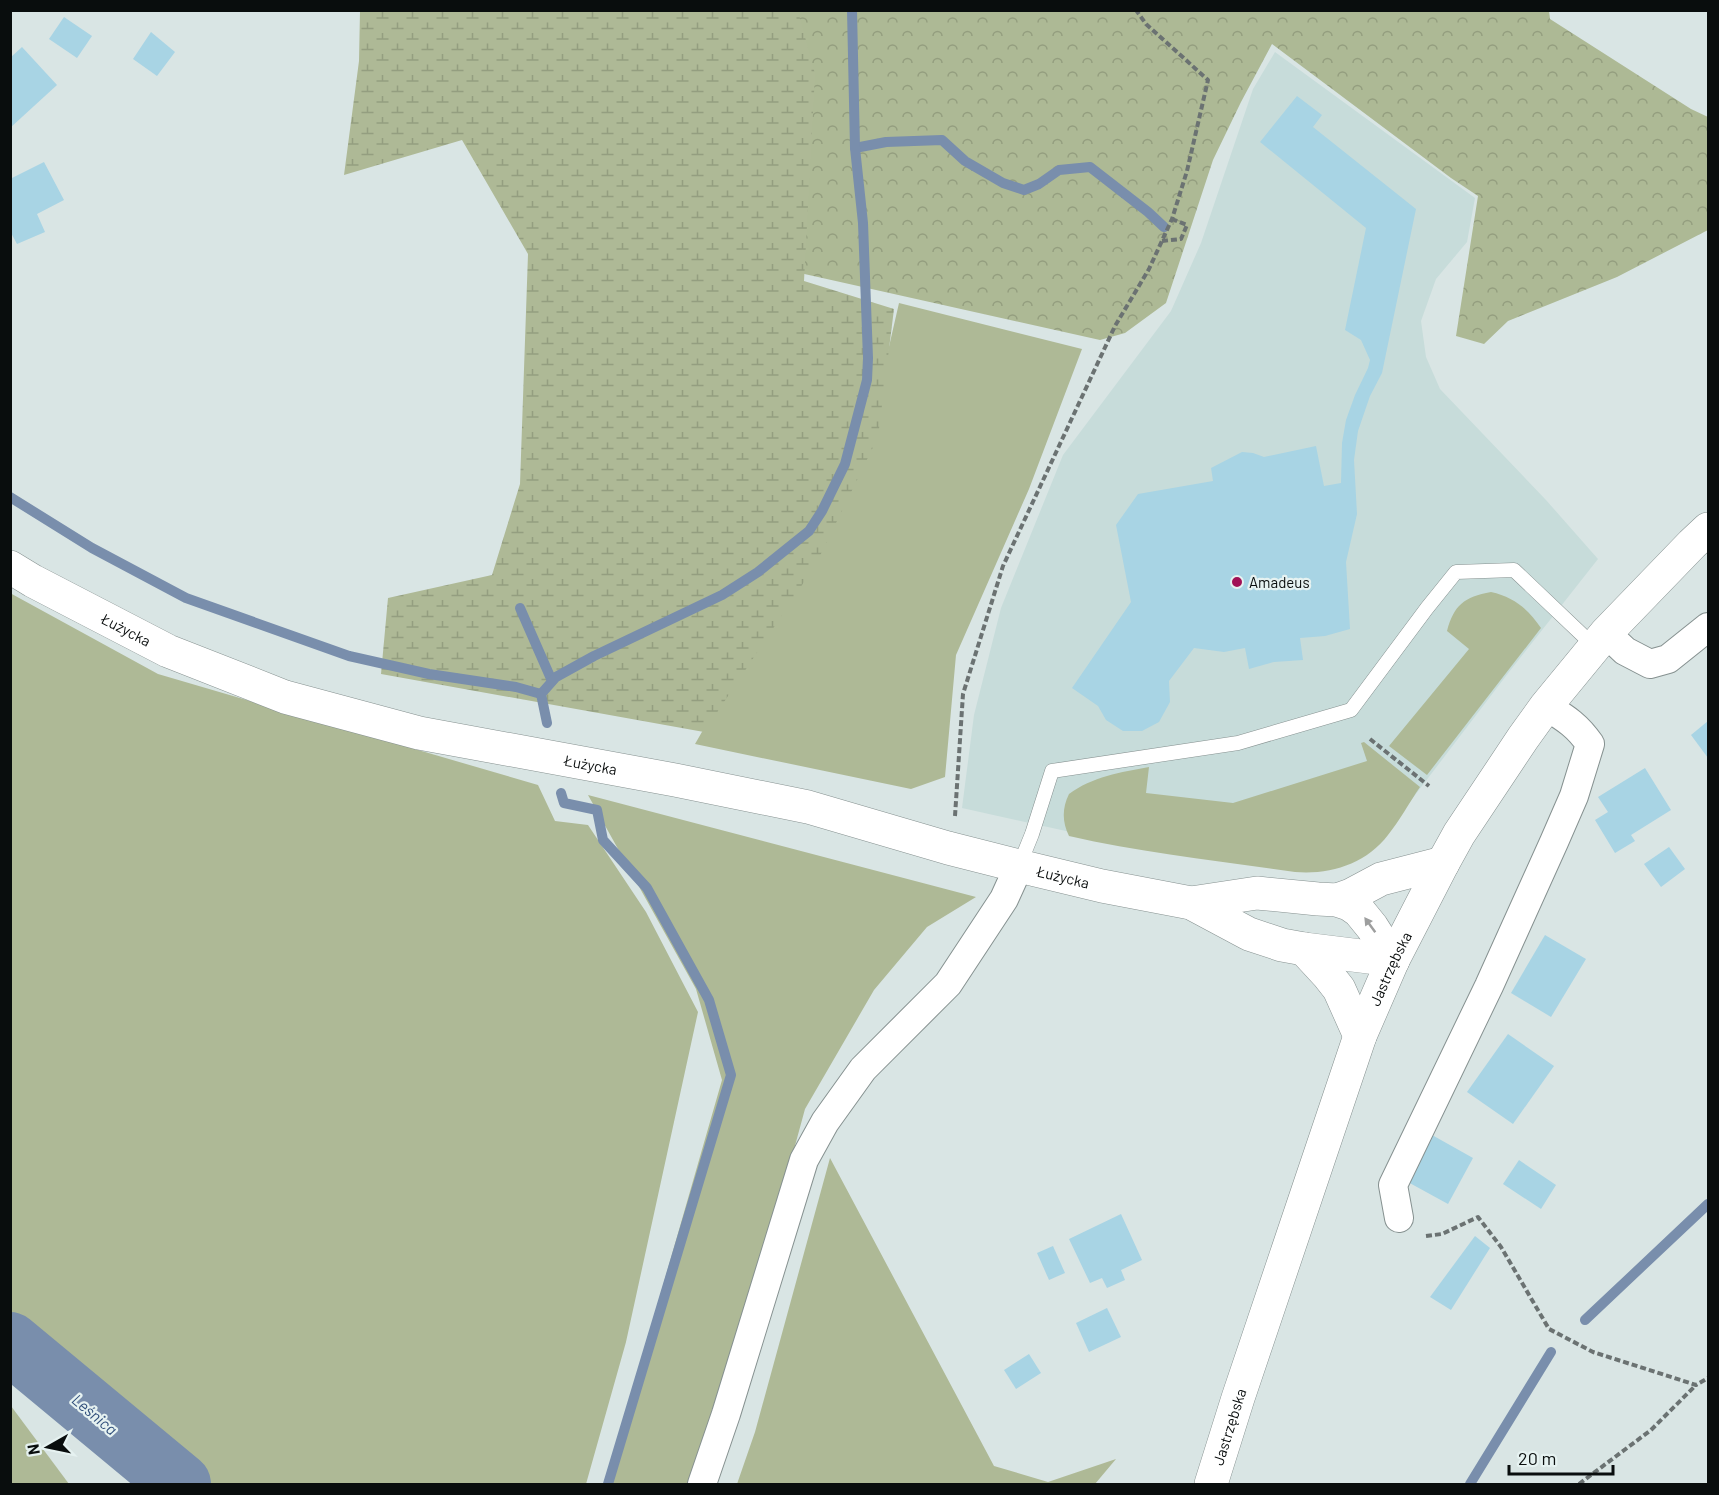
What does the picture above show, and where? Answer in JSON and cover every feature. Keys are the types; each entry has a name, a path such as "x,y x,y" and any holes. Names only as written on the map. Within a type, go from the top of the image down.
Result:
{"main road":[{"name":"Jastrzębska","path":"1211,1485 1360,1036 1393,960 1443,863 1459,834 1546,706 1600,640 1708,529"},
{"name":"Łużycka","path":"10,567 168,651 285,697 419,732 808,807 1019,866 1102,886 1191,903 1249,934 1304,949 1393,960"},
{"path":"1337,900 1380,879 1443,863"},
{"name":"Łużycka","path":"1191,903 1257,893 1337,900 1359,911 1393,960"},
{"path":"1304,949 1339,989 1360,1036"}],"street":[{"path":"1600,640 1650,664 1668,659 1708,627"},
{"path":"1399,1218 1393,1185 1490,986 1574,795 1590,744 1570,721 1546,706"},
{"path":"702,1485 804,1161 825,1122 863,1069 948,984 1004,899 1019,866"}],"lane":[{"path":"1019,866 1052,771 1238,743 1351,710 1456,572 1514,570 1600,640"}],"path":[{"path":"948,848 957,797 963,694 1003,566 1115,326 1149,269 1172,219 1187,171 1208,80 1146,24 1136,10"},
{"path":"1161,241 1181,239 1187,225 1172,219"},
{"path":"1370,739 1429,786"},
{"path":"1399,1218 1415,1237 1442,1233 1478,1217 1501,1247 1549,1329 1593,1353 1696,1385"},
{"path":"1579,1485 1651,1430 1696,1385 1708,1378"}],"shaded area":[{"path":"1275,52 1475,198 1467,242 1436,279 1421,321 1426,357 1440,389 1546,500 1598,559 1396,820 1075,833 962,808 974,715 1001,608 1063,455 1171,311 1201,243 1253,89"}],"green space":[{"path":"360,11 798,11 815,74 804,281 894,309 878,437 816,564 704,732 381,674 388,598 492,575 520,484 528,254 462,140 344,175 359,61"},
{"path":"778,11 1549,11 1550,19 1691,109 1708,117 1708,230 1617,277 1508,321 1484,344 1456,336 1478,196 1272,44 1213,160 1166,303 1125,333 1100,340 791,271"},
{"path":"899,303 1082,349 1029,489 956,655 945,777 911,789 695,744 866,447"},
{"path":"1491,592 1507,597 1520,605 1541,628 1427,775 1389,746 1469,649 1447,631 1453,615 1467,600"},
{"path":"10,593 158,674 538,785 555,821 588,825 646,912 698,1012 626,1342 586,1484 210,1484 11,1317"},
{"path":"1364,742 1420,787 1397,823 1379,845 1346,866 1321,872 1295,872 1153,852 1069,836 1065,826 1064,810 1069,794 1087,783 1107,776 1149,767 1146,793 1233,803 1367,761 1361,743"},
{"path":"588,795 976,897 927,927 874,990 805,1109 760,1274 690,1484 606,1484 722,1080 696,989"},
{"path":"830,1158 994,1466 1048,1482 1116,1459 1095,1484 737,1484 755,1432"},
{"path":"11,1406 69,1484 11,1484"}],"building":[{"path":"64,17 92,36 77,58 49,39"},
{"path":"151,32 175,52 157,76 133,59"},
{"path":"22,47 57,85 10,128 10,58"},
{"name":"Amadeus","path":"1297,96 1322,115 1313,127 1416,209 1382,373 1370,396 1358,431 1354,460 1357,514 1346,562 1350,629 1325,636 1300,638 1303,660 1274,662 1249,669 1245,648 1224,652 1194,648 1169,681 1170,702 1159,722 1142,731 1123,731 1106,720 1098,706 1072,688 1131,602 1116,525 1138,494 1213,481 1211,468 1242,452 1264,457 1316,446 1324,486 1341,483 1342,443 1346,420 1370,360 1361,340 1345,330 1366,228 1260,142"},
{"path":"44,162 64,200 37,214 45,232 17,244 10,231 10,179"},
{"path":"1708,721 1708,758 1691,735"},
{"path":"1645,768 1671,810 1631,835 1635,841 1615,853 1595,820 1608,812 1598,797"},
{"path":"1669,847 1685,869 1661,887 1644,864"},
{"path":"1545,935 1586,959 1551,1017 1511,993"},
{"path":"1508,1034 1554,1066 1513,1124 1467,1092"},
{"path":"1432,1135 1473,1158 1448,1204 1406,1181"},
{"path":"1519,1160 1556,1185 1541,1209 1503,1184"},
{"path":"1121,1214 1142,1260 1121,1270 1125,1280 1107,1288 1102,1278 1090,1283 1069,1239"},
{"path":"1475,1236 1490,1248 1451,1310 1430,1297"},
{"path":"1053,1246 1065,1273 1049,1280 1037,1253"},
{"path":"1107,1308 1121,1337 1089,1352 1076,1323"},
{"path":"1029,1354 1041,1373 1016,1389 1004,1370"}],"waterway":[{"path":"547,723 541,694 556,677 594,656 722,595 758,572 809,531 822,511 845,464 867,380 868,358 863,223 855,148 852,10"},
{"path":"855,148 886,142 942,140 965,161 1003,183 1024,190 1039,184 1059,170 1090,167 1164,227"},
{"path":"10,497 92,548 186,598 349,656 429,674 516,687 541,694"},
{"path":"520,608 552,681"},
{"path":"561,793 564,803 597,810 603,840 647,888 709,1000 731,1075 608,1484"},
{"path":"1585,1320 1708,1204"},
{"name":"Leśnica","path":"10,1343 180,1484"},
{"path":"1470,1484 1551,1352"}],"place":[{"name":"Amadeus","path":"1237,582"}]}
